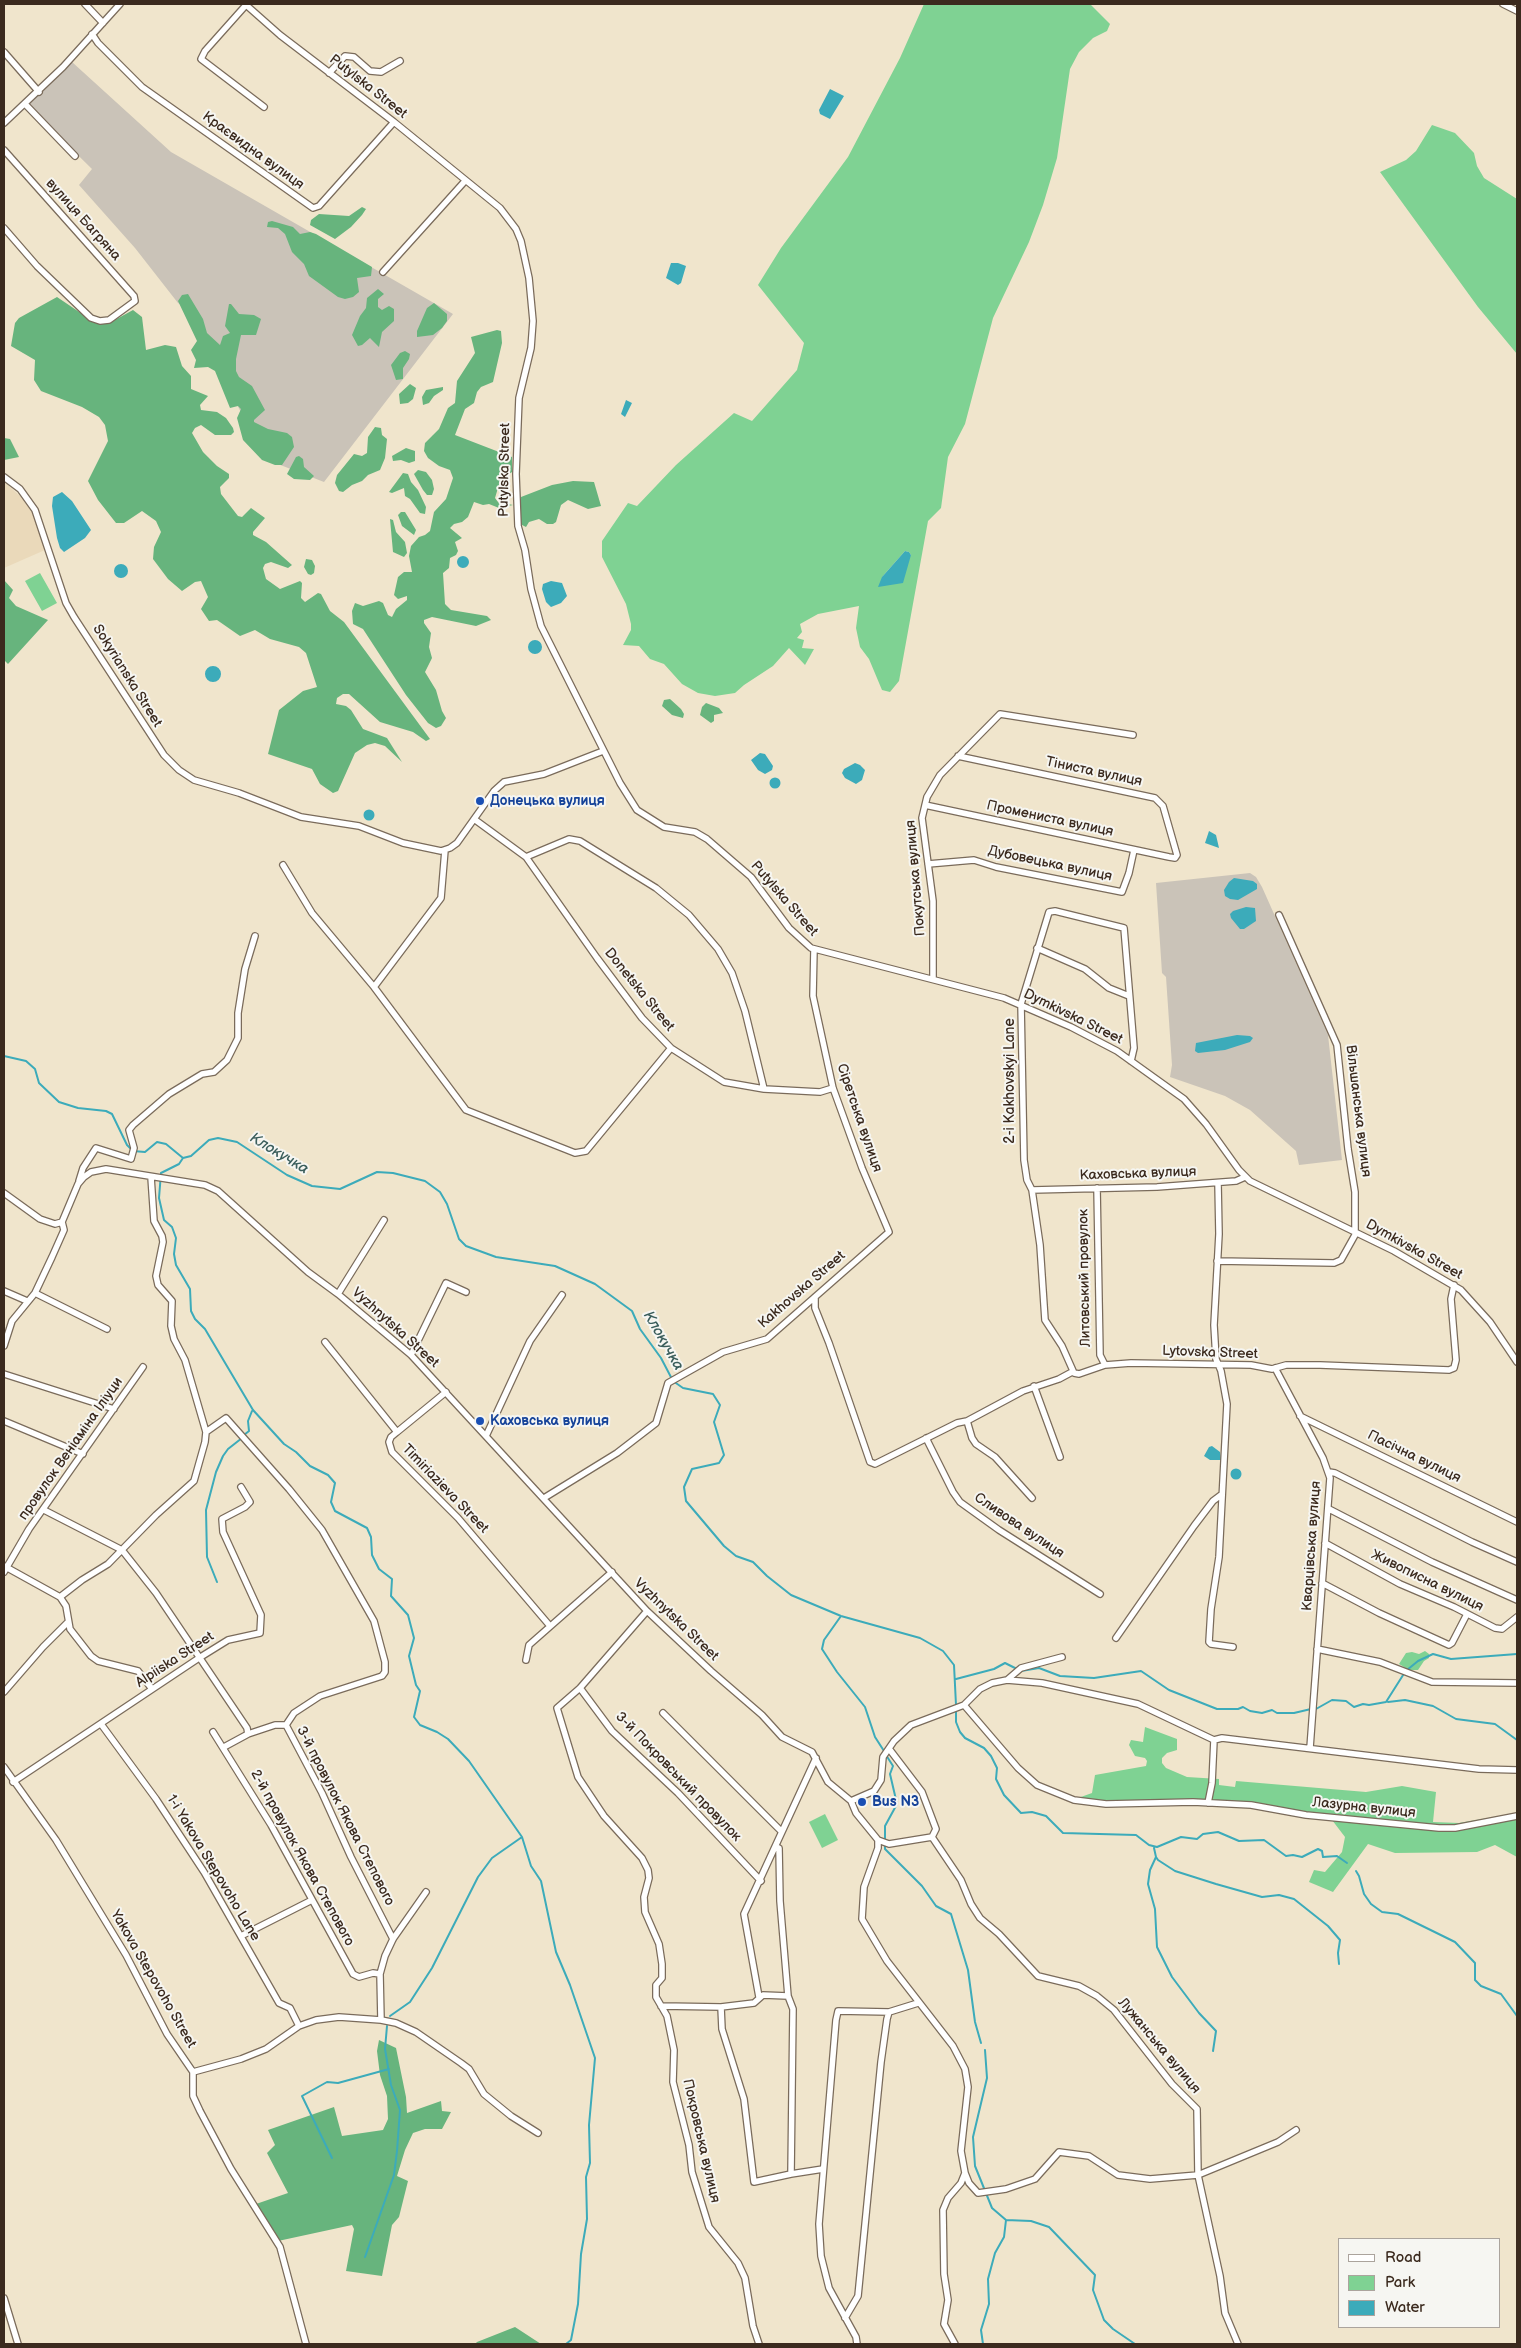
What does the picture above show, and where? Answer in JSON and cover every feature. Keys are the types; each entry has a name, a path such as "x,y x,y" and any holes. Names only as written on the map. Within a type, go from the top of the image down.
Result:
{"street":[{"path":"85,4 102,23"},
{"path":"4,123 39,92 120,4"},
{"path":"246,4 211,44 201,59 264,107"},
{"name":"Putylska Street","path":"246,4 264,21 394,122 504,212 516,229 529,278 533,321 531,348 519,398 517,522 526,550 530,583 539,622 603,751 637,810 664,827 695,832 707,839 751,877 789,928 805,944 814,949"},
{"path":"1503,4 1517,11"},
{"name":"Краєвидна вулиця","path":"92,34 142,87 313,208 319,206 394,122"},
{"path":"4,52 39,92"},
{"path":"329,72 346,56 354,57 370,71 381,72 400,61"},
{"path":"25,104 75,156"},
{"name":"вулиця Багряна","path":"4,150 134,296 135,301 108,320 100,321 91,318 37,266 4,228"},
{"path":"383,272 465,181"},
{"name":"Sokyrianska Street","path":"4,477 20,489 35,510 68,608 164,755 194,780 239,793 301,817 359,826 415,846 445,850"},
{"name":"Покутська вулиця","path":"933,979 933,908 922,824 925,804 938,777 1000,714 1133,735"},
{"path":"374,987 441,898 445,850 457,843 494,791 504,782 544,774 603,751"},
{"name":"Тіниста вулиця","path":"958,756 1155,798 1163,806 1176,848 1177,856 1169,857"},
{"name":"Промениста вулиця","path":"925,804 1169,857"},
{"name":"Donetska Street","path":"474,820 526,857 642,1018 671,1048 724,1082 764,1090 820,1092 833,1088"},
{"path":"526,857 569,839 580,841 656,888 689,916 718,949 732,973 745,1011 764,1090"},
{"name":"Дубовецька вулиця","path":"928,864 974,860 996,867 1122,892 1127,882 1134,850"},
{"path":"283,865 312,913 374,987 466,1110 575,1153 586,1151 671,1048"},
{"name":"2-i Kakhovskyi Lane","path":"1032,1190 1027,1180 1024,1160 1021,1004 1048,913 1056,911 1124,928 1129,996"},
{"name":"Вільшанська вулиця","path":"1279,915 1338,1045 1348,1148 1355,1192 1355,1232"},
{"path":"4,1346 12,1321 35,1293 62,1238 64,1230 62,1222 83,1168 96,1148 131,1159 134,1152 129,1130 133,1125 170,1094 202,1074 214,1072 227,1060 238,1038 238,1013 245,969 255,936"},
{"path":"1037,948 1085,969 1110,988 1129,996 1134,1051 1131,1061"},
{"name":"Dymkivska Street","path":"814,949 933,979 1021,1004 1080,1031 1131,1061 1184,1099 1206,1124 1245,1177 1262,1188 1355,1232 1454,1285 1483,1313 1516,1358"},
{"name":"Сіретська вулиця","path":"814,949 813,996 833,1088 862,1168 889,1232"},
{"name":"Vyzhnytska Street","path":"78,1184 91,1172 106,1169 153,1178 205,1184 218,1191 308,1272 338,1294 411,1355 647,1611 710,1671 762,1714 782,1736 808,1749 816,1758 828,1782 851,1802 856,1813 880,1842"},
{"name":"Каховська вулиця","path":"1032,1190 1218,1183 1239,1180 1245,1177"},
{"path":"60,1597 82,1580 108,1564 156,1515 194,1481 202,1456 206,1432 185,1360 174,1339 171,1326 172,1301 158,1285 156,1276 163,1242 154,1221 153,1178"},
{"path":"1218,1183 1214,1317 1215,1356 1228,1400 1221,1495 1219,1557 1210,1609 1209,1642 1211,1644 1233,1647"},
{"name":"Литовський провулок","path":"1097,1188 1100,1355 1105,1365"},
{"path":"1032,1190 1041,1251 1045,1320 1062,1346 1072,1372"},
{"path":"4,1193 40,1219 55,1224 62,1222"},
{"path":"338,1294 384,1220"},
{"name":"Kakhovska Street","path":"544,1498 617,1452 656,1423 668,1383 723,1352 767,1339 889,1232"},
{"path":"1217,1261 1334,1262 1341,1260 1355,1232"},
{"path":"411,1355 446,1283 466,1292"},
{"name":"Lytovska Street","path":"815,1297 815,1308 870,1462 875,1464 1034,1386 1059,1379 1072,1372 1079,1374 1105,1365 1131,1363 1218,1364 1275,1368 1286,1365 1320,1365 1451,1369 1456,1358 1451,1299 1454,1285"},
{"path":"4,1291 27,1301"},
{"path":"35,1293 106,1330"},
{"path":"486,1436 530,1341 562,1295"},
{"name":"Timiriazieva Street","path":"325,1342 397,1432 391,1437 389,1442 392,1452 458,1518 550,1626"},
{"name":"провулок Веніаміна Іліуци","path":"4,1568 143,1367"},
{"name":"Кварцівська вулиця","path":"1275,1368 1329,1472 1331,1484 1310,1748"},
{"path":"4,1374 114,1409"},
{"path":"1034,1386 1060,1457"},
{"path":"397,1432 446,1392"},
{"name":"Пасічна вулиця","path":"1300,1416 1517,1522"},
{"path":"206,1432 226,1418 289,1489 322,1530 364,1599 376,1630 385,1662 382,1676 320,1696 294,1713 286,1725"},
{"path":"967,1420 972,1438 976,1444 995,1457 1032,1498"},
{"path":"4,1421 83,1454"},
{"name":"Сливова вулиця","path":"926,1438 952,1492 960,1502 999,1530 1100,1594"},
{"path":"1329,1472 1335,1473 1472,1542 1517,1562"},
{"name":"Alpiiska Street","path":"14,1782 198,1658 228,1640 260,1633 261,1615 223,1532 222,1519 245,1507 250,1502 241,1487"},
{"path":"1116,1638 1194,1526 1213,1501 1221,1495"},
{"path":"1329,1509 1432,1562 1517,1600"},
{"path":"44,1510 122,1550 156,1593 198,1658 247,1728 248,1734"},
{"name":"Живописна вулиця","path":"1325,1543 1400,1584 1498,1630 1504,1628 1517,1618"},
{"path":"4,1568 60,1597 66,1606 67,1623 76,1639 91,1656 98,1661 138,1671 152,1689"},
{"path":"526,1660 529,1645 612,1572"},
{"path":"1322,1583 1448,1645 1452,1643 1467,1614"},
{"name":"Покровська вулиця","path":"647,1611 580,1688 557,1708 559,1720 578,1777 604,1816 642,1858 648,1870 649,1878 644,1897 645,1912 659,1944 662,1978 656,1986 656,1996 667,2016 674,2050 673,2082 689,2146 692,2172 709,2227 738,2263 745,2278 753,2326 759,2344"},
{"path":"4,1692 42,1647 67,1623"},
{"path":"1317,1649 1400,1669 1436,1683 1517,1683"},
{"path":"1007,1680 1019,1669 1062,1657"},
{"path":"851,1802 874,1791 881,1780 887,1753 894,1742 911,1724 961,1705 980,1689 992,1683 1007,1680 1042,1683 1138,1704 1214,1740 1230,1738 1479,1769 1517,1770"},
{"name":"3-й Покровський провулок","path":"580,1688 612,1731 678,1793 761,1881"},
{"name":"Лазурна вулиця","path":"961,1705 1018,1768 1037,1785 1062,1796 1106,1804 1208,1803 1251,1805 1301,1814 1439,1828 1455,1828 1517,1816"},
{"path":"663,1713 781,1831"},
{"name":"1-i Yakova Stepovoho Lane","path":"101,1724 156,1799 204,1872 278,2003 290,2008 299,2026"},
{"name":"3-й провулок Якова Степового","path":"224,1747 248,1734 275,1725 286,1725 322,1793 351,1857 393,1939"},
{"name":"2-й провулок Якова Степового","path":"213,1732 271,1825 353,1974 358,1977 373,1973 380,1974"},
{"path":"1208,1803 1212,1783 1214,1740"},
{"path":"887,1753 922,1792 936,1829 932,1837 889,1844 880,1842 864,1887 862,1919 887,1961 952,2046 965,2069 968,2087 960,2144 969,2183 978,2193 1006,2189 1035,2179 1059,2152 1089,2156 1118,2175 1150,2179 1198,2175 1278,2142 1296,2130"},
{"path":"759,1997 744,1914 761,1881 781,1831 816,1758"},
{"name":"Yakova Stepovoho Street","path":"4,1767 64,1853 126,1955 167,2034 193,2072"},
{"name":"Лужанська вулиця","path":"932,1837 961,1880 971,1904 980,1918 999,1934 1038,1976 1079,1986 1097,1996 1114,2010 1172,2084 1197,2109 1198,2175 1220,2276 1225,2313 1238,2344"},
{"path":"776,1846 779,1848 780,1901 788,1996 793,2009 791,2174"},
{"path":"380,2020 380,1974 393,1939 426,1892"},
{"path":"241,1936 312,1900"},
{"path":"661,2006 720,2007 754,2002 759,1997 788,1996"},
{"path":"857,2344 829,2288 821,2256 819,2224 838,2010 889,2012 918,2003"},
{"path":"720,2007 722,2029 744,2099 754,2182 824,2169"},
{"path":"845,2318 858,2296 881,2062 889,2012"},
{"path":"306,2344 280,2247 231,2169 197,2104 192,2086 193,2072 266,2049 299,2026 316,2020 339,2017 380,2020 396,2023 416,2032 461,2063 469,2069 484,2094 511,2116 538,2133"},
{"path":"956,2344 944,2324 948,2300 944,2274 943,2210 948,2198 961,2184 965,2172"},
{"path":"4,2298 18,2344"}],"shaded area":[{"path":"72,62 171,152 453,314 324,482 265,459 230,391 195,314 178,303 135,248 79,185 92,169 27,105"},
{"path":"4,482 20,496 32,512 45,550 4,568"},
{"path":"1250,873 1256,877 1262,887 1328,1035 1342,1160 1299,1165 1296,1151 1250,1110 1225,1096 1170,1077 1172,1065 1166,977 1162,973 1156,883"}],"green space":[{"path":"924,4 1090,4 1110,24 1107,31 1093,38 1079,52 1070,69 1057,158 1043,205 1029,242 993,318 965,424 948,457 941,508 928,521 899,681 890,692 882,690 869,659 860,647 856,628 859,606 818,614 800,624 802,632 797,638 804,640 802,648 814,649 805,665 789,648 773,666 735,693 715,696 698,693 682,684 664,664 650,659 639,646 623,645 631,630 631,624 626,604 602,557 602,541 628,503 637,506 676,465 734,413 752,421 797,370 804,343 758,285 781,248 848,157 900,58","holes":["905,551 911,555 882,577"]},
{"path":"1432,125 1455,133 1474,153 1477,166 1484,178 1517,199 1517,354 1478,307 1380,172 1406,160 1416,151"},
{"path":"362,207 366,209 362,215 351,227 335,239 310,225 311,220 319,214 349,216"},
{"path":"272,221 293,227 300,234 310,232 316,234 372,267 371,276 357,278 359,292 353,297 345,299 338,297 309,276 304,264 292,252 285,234 278,228 267,227 268,222"},
{"path":"378,289 384,294 378,299 378,307 382,310 389,306 394,309 394,321 382,332 379,347 370,338 358,346 352,335 360,316 366,308 367,298"},
{"path":"188,294 203,319 207,333 220,345 223,336 230,333 225,326 229,304 239,314 254,315 261,319 256,335 241,335 236,359 236,371 239,377 252,386 265,410 254,422 268,429 287,433 292,437 294,447 282,465 275,465 262,460 243,440 237,418 241,409 238,406 230,408 215,371 208,367 194,368 196,360 191,350 197,341 178,301 182,295"},
{"path":"57,297 94,322 113,321 133,310 142,317 146,350 165,345 176,347 182,366 191,376 191,389 208,396 200,405 201,410 217,412 226,418 233,428 234,432 231,435 215,435 201,425 195,428 192,433 203,452 217,466 229,474 229,478 220,487 221,494 238,516 242,517 251,508 265,518 253,532 253,535 266,542 292,565 288,568 271,562 265,564 263,568 266,579 280,589 300,581 302,583 301,598 305,602 318,593 321,594 330,611 344,622 430,739 426,741 413,732 380,722 349,694 343,694 337,698 336,704 346,706 351,710 363,729 387,738 402,762 385,746 375,743 367,745 355,753 338,791 333,793 320,784 312,769 268,754 279,710 303,691 317,687 306,653 299,647 270,639 255,630 240,636 217,620 209,621 201,609 208,597 201,581 195,582 182,591 168,579 153,559 154,547 161,532 156,521 142,511 124,523 116,523 98,500 88,481 108,441 105,425 99,417 82,407 41,391 34,380 35,360 11,346 15,323 19,318"},
{"path":"434,303 447,314 447,321 433,335 417,337 417,331 427,308"},
{"path":"497,330 501,331 502,343 493,382 481,387 477,392 474,403 465,409 455,435 512,457 512,472 500,481 495,498 498,502 513,505 499,508 489,504 483,505 474,502 468,517 450,528 462,538 455,542 458,551 456,555 450,558 449,568 443,573 445,604 451,610 487,616 491,620 476,626 432,617 424,620 431,633 429,647 432,658 425,672 436,690 446,718 441,726 436,728 428,723 406,695 363,629 353,624 352,611 355,603 363,606 379,601 383,603 388,615 392,617 396,609 407,600 407,596 398,599 394,595 398,577 404,572 412,572 409,556 411,546 419,537 430,531 434,512 446,499 453,478 450,470 439,466 428,458 424,451 425,443 439,429 448,408 455,403 457,381 475,353 471,337"},
{"path":"405,351 410,354 403,368 403,379 396,380 391,365 400,353"},
{"path":"410,384 416,388 413,399 408,403 400,404 399,394"},
{"path":"443,387 443,390 434,396 429,403 423,405 422,397 426,390"},
{"path":"375,427 381,428 382,435 387,439 385,458 380,470 368,475 362,481 352,485 343,492 339,491 335,483 337,475 354,454 362,456 367,453 368,437"},
{"path":"4,438 10,439 19,457 4,460"},
{"path":"406,448 415,451 415,461 409,463 401,460 393,461 392,456"},
{"path":"299,456 303,459 304,467 314,476 310,480 294,479 287,474 296,457"},
{"path":"418,470 426,472 432,480 434,489 432,495 427,495 414,474"},
{"path":"403,473 408,474 411,482 418,490 426,507 425,514 420,513 410,499 405,496 404,488 392,493 389,492"},
{"path":"573,481 594,482 601,506 588,509 568,500 561,505 556,522 553,524 547,524 539,519 529,522 526,527 522,525 520,522 521,497 552,485"},
{"path":"401,512 405,512 416,530 414,535 402,526 398,515"},
{"path":"390,519 393,520 396,532 405,542 407,553 404,557 393,552"},
{"path":"306,559 312,560 315,566 314,573 311,575 308,574 304,567"},
{"path":"40,573 57,603 42,611 25,581"},
{"path":"4,580 13,590 9,598 16,606 48,620 8,664 4,660"},
{"path":"670,699 681,709 684,714 683,718 672,715 662,706 664,700"},
{"path":"706,703 719,708 723,713 714,715 714,721 711,723 700,715 702,707"},
{"path":"1425,1651 1429,1654 1429,1658 1424,1661 1418,1670 1409,1670 1399,1664 1406,1653 1419,1654"},
{"path":"1145,1727 1177,1739 1177,1750 1167,1753 1162,1758 1162,1763 1166,1768 1187,1777 1219,1779 1219,1785 1235,1787 1236,1781 1366,1792 1402,1786 1436,1792 1433,1822 1459,1823 1517,1813 1517,1857 1495,1845 1477,1852 1395,1853 1368,1844 1333,1892 1309,1882 1314,1870 1325,1872 1342,1852 1345,1837 1332,1820 1235,1805 1193,1803 1112,1807 1077,1804 1078,1798 1092,1793 1095,1775 1146,1766 1147,1761 1145,1758 1135,1756 1129,1745 1131,1740 1143,1742"},
{"path":"825,1814 838,1840 822,1848 809,1822"},
{"path":"379,2040 396,2048 406,2097 407,2113 441,2101 442,2111 451,2112 442,2129 425,2129 413,2133 405,2150 397,2176 408,2181 399,2217 392,2225 382,2276 346,2271 354,2229 352,2225 278,2241 256,2204 288,2193 267,2153 275,2145 268,2130 334,2107 342,2136 383,2130 388,2119 387,2096 380,2075 377,2051"},
{"path":"515,2327 541,2344 475,2344 477,2342"}],"water":[{"path":"830,89 844,96 830,119 820,114 819,110"},
{"path":"671,263 686,266 681,283 678,285 666,278"},
{"path":"626,400 632,403 625,417 621,414"},
{"path":"62,492 72,501 91,530 85,538 64,552 60,548 57,538 52,506 53,497"},
{"path":"905,551 911,555 903,583 878,587 882,577"},
{"path":"461,556 465,556 469,562 465,568 461,568 457,564 457,560"},
{"path":"118,564 124,564 128,571 124,578 118,578 114,574 114,568"},
{"path":"551,581 562,583 567,596 561,603 551,607 546,602 542,589 543,584"},
{"path":"535,640 540,642 542,647 540,652 535,654 530,652 528,647 530,642"},
{"path":"213,666 221,674 213,682 205,674"},
{"path":"760,753 765,754 773,766 772,770 765,774 758,770 751,760"},
{"path":"855,763 865,770 862,780 856,784 845,778 842,773 844,769"},
{"path":"775,777 781,783 775,789 769,783"},
{"path":"369,809 375,815 369,821 363,815"},
{"path":"1209,831 1216,835 1219,848 1205,843"},
{"path":"1234,878 1253,881 1257,884 1257,889 1238,900 1230,899 1225,896 1224,890"},
{"path":"1246,907 1255,908 1256,921 1244,929 1240,929 1230,914 1233,911"},
{"path":"1237,1035 1253,1038 1250,1042 1225,1050 1198,1053 1195,1051 1196,1043"},
{"path":"1212,1446 1220,1452 1221,1460 1210,1460 1204,1456 1209,1447"},
{"path":"1236,1468 1242,1474 1236,1480 1230,1474"}],"waterway":[{"name":"Клокучка","path":"4,1056 26,1061 35,1069 39,1083 59,1102 78,1108 106,1111 112,1114 127,1145 133,1151 145,1152 157,1142 166,1144 183,1158 191,1156 209,1140 218,1138 237,1142 287,1175 312,1186 340,1189 377,1172 393,1173 425,1181 440,1192 447,1204 459,1239 466,1246 496,1257 555,1266 595,1284 632,1311 640,1329 661,1358 673,1381 683,1388 713,1394 720,1405 714,1422 724,1455 719,1463 692,1469 684,1487 686,1501 724,1546 736,1556 753,1562 791,1595 841,1616 920,1638 943,1651 954,1665 956,1705"},
{"path":"183,1158 179,1164 161,1173 159,1198 164,1220 172,1227 176,1238 174,1254 176,1265 190,1289 191,1311 195,1319 205,1329 253,1410 284,1444 296,1452 310,1466 328,1475 335,1483 331,1502 335,1511 367,1528 371,1537 372,1555 379,1569 392,1579 391,1596 408,1615 414,1638 409,1656 416,1685 420,1691 414,1717 420,1725 448,1739 469,1761 522,1837 531,1866 541,1881 556,1952 570,1985 595,2058 589,2125 590,2163 586,2177 587,2219 581,2254 578,2304 571,2340 566,2344"},
{"path":"244,1435 249,1431 248,1421 252,1411"},
{"path":"217,1582 207,1557 206,1510 216,1472 223,1456 228,1449 242,1438"},
{"path":"841,1616 824,1640 822,1649 837,1672 865,1707 875,1737 884,1751"},
{"path":"1407,1670 1418,1661 1433,1654 1451,1659 1517,1654"},
{"path":"956,1679 994,1669 1005,1663 1021,1671 1039,1668 1060,1676 1094,1678 1141,1671 1169,1690 1217,1709 1238,1709 1243,1707 1250,1711 1262,1713 1272,1710 1277,1713 1294,1713 1311,1709"},
{"path":"1316,1709 1332,1700 1346,1701 1354,1707 1363,1704 1369,1705 1386,1702 1405,1672"},
{"path":"1388,1702 1405,1700 1433,1706 1456,1719 1495,1724 1517,1740"},
{"name":"Клокучка","path":"956,1710 956,1722 960,1732 965,1738 984,1748 991,1756 997,1768 996,1779 1004,1795 1021,1813 1032,1812 1046,1816 1063,1833 1136,1835 1149,1845 1157,1847 1181,1837 1197,1839 1203,1834 1218,1832 1239,1841 1264,1840 1286,1856 1302,1857 1318,1849 1322,1851 1323,1857 1337,1856 1347,1863"},
{"path":"886,1755 893,1766 890,1774 897,1804 885,1826 885,1849 922,1886 936,1906 951,1914 968,1970 975,2022 981,2043"},
{"path":"390,2016 410,2002 432,1968 478,1877 492,1858 522,1837"},
{"path":"1154,1848 1156,1857 1150,1870 1148,1884 1155,1909 1157,1947 1172,1977 1199,2013 1216,2031 1213,2051"},
{"path":"1156,1857 1175,1871 1216,1884 1262,1897 1279,1895 1294,1899 1328,1926 1340,1940 1339,1964"},
{"name":"Клокучка","path":"1356,1871 1364,1894 1371,1904 1382,1912 1398,1914 1455,1942 1475,1963 1475,1980 1481,1986 1501,1994 1517,2016"},
{"path":"365,2257 394,2175 397,2151 400,2110 391,2085 385,2049 387,2026"},
{"path":"985,2050 987,2078 973,2137 975,2166 992,2208 1006,2220 1031,2221 1049,2227 1095,2275 1093,2290 1104,2320 1113,2329 1135,2344"},
{"path":"332,2158 302,2096 327,2082 338,2083 389,2069"},
{"path":"983,2344 981,2330 989,2304 988,2279 995,2253 1004,2237 1006,2220"}],"place":[{"name":"Донецька вулиця","path":"480,801"},
{"name":"Каховська вулиця","path":"480,1421"},
{"name":"Bus N3","path":"862,1802"}]}
